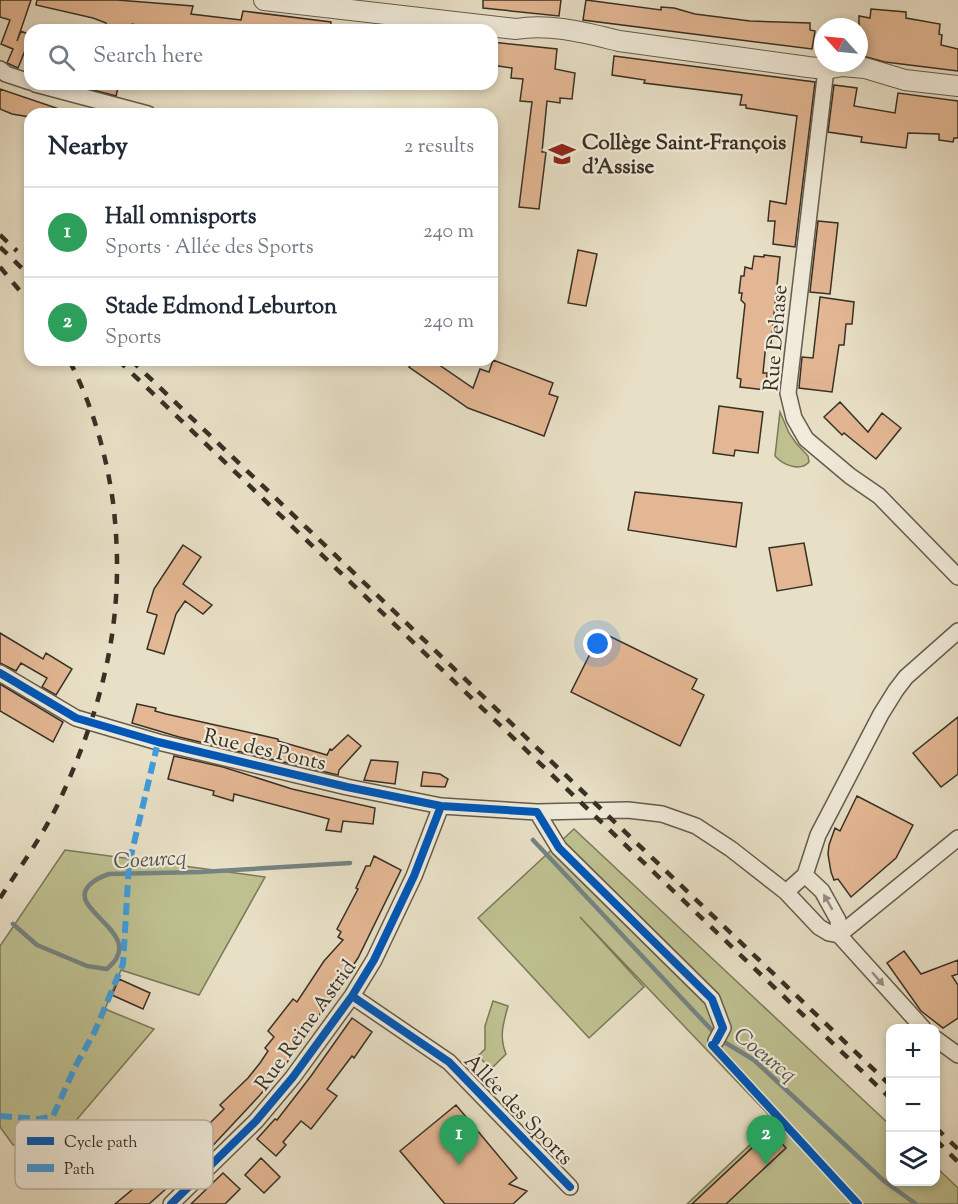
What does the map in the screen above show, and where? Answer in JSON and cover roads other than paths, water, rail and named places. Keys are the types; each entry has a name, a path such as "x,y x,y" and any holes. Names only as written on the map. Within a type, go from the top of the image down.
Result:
{"street":[{"path":"264,0 473,24"},
{"path":"498,27 516,29 531,26 546,27 620,41 814,67"},
{"path":"0,69 6,74 24,80"},
{"path":"868,69 905,80 958,86"},
{"name":"Rue Dehase","path":"826,72 788,393 794,418 806,439 850,477 879,496 958,576"},
{"path":"58,90 125,108"},
{"path":"786,892 805,875 818,835 881,714 896,690 906,677 958,631"},
{"name":"Rue des Ponts","path":"0,673 76,718 180,748 347,787 441,806 537,812 628,810 662,814 696,826 731,849 786,892 819,927 829,933 839,935"},
{"name":"Rue Reine Astrid","path":"213,1163 256,1121 293,1077 352,996 374,960 414,876 441,806"},
{"path":"537,812 559,848 712,999 723,1028 718,1037"},
{"path":"839,935 958,838"},
{"path":"805,875 822,891 838,920 839,935 919,1024"},
{"name":"Allée des Sports","path":"352,996 449,1062 570,1187"},
{"path":"940,1042 958,1055"},
{"name":"Rue Reine Astrid","path":"171,1204 186,1189"}],"waterway":[{"name":"Coeurcq","path":"533,840 721,1040 754,1060 884,1181 916,1204"},
{"name":"Coeurcq","path":"13,924 37,945 87,966 107,969 116,959 119,950 118,942 85,898 90,884 104,876 350,863"}],"railway":[{"path":"0,235 17,251"},
{"path":"0,247 24,270"},
{"path":"0,267 24,296"},
{"path":"0,898 50,820 78,757 102,686 114,615 117,579 116,541 110,484 91,411 72,366"},
{"path":"124,366 886,1094"},
{"path":"137,366 886,1081"},
{"path":"940,1132 958,1149"},
{"path":"940,1144 958,1162"}],"place":[{"name":"Collège Saint-François d'Assise","path":"562,154"},
{"name":"Hall omnisports","path":"459,1165"},
{"name":"Stade Edmond Leburton","path":"766,1165"}]}
